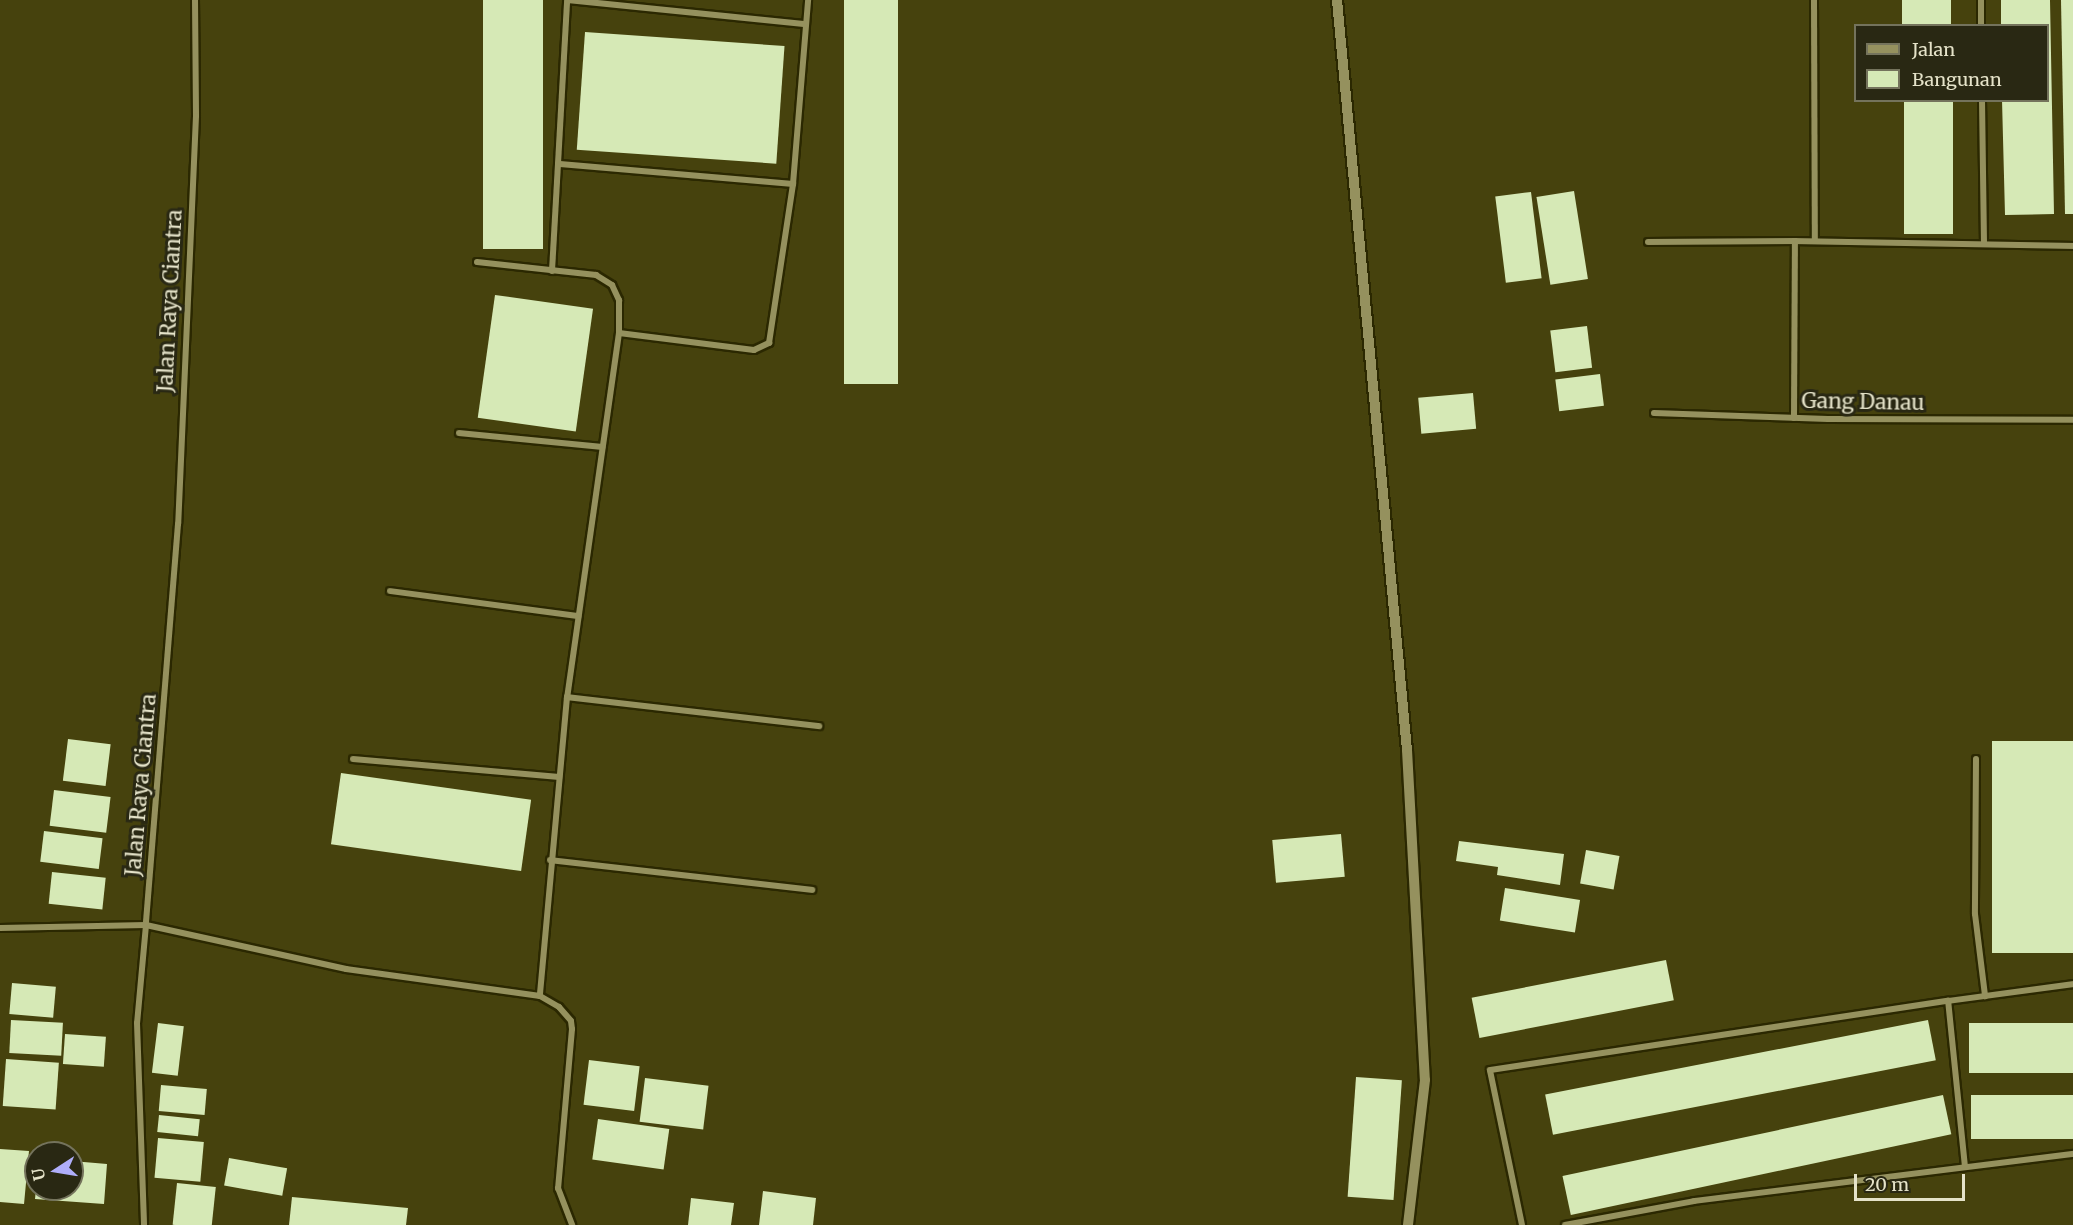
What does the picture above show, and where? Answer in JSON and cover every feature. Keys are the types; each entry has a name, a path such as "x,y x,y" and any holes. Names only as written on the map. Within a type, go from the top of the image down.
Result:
{"street":[{"name":"Jalan Raya Ciantra","path":"144,1225 137,1023 178,524 196,116 195,0"},
{"path":"552,271 560,164 567,0 806,24"},
{"path":"619,333 754,350 765,347 773,334 793,184 808,0"},
{"path":"1338,0 1407,750 1425,1080 1408,1225"},
{"path":"1814,0 1815,241"},
{"path":"1981,0 1981,24"},
{"path":"1982,102 1984,242"},
{"path":"560,164 793,184"},
{"path":"1794,418 1795,241"},
{"path":"1648,242 1984,242 2073,246"},
{"path":"477,262 596,275 612,285 619,300 619,333 567,697 550,860 540,996"},
{"name":"Gang Danau","path":"1654,412 1794,418 2073,420"},
{"path":"459,433 602,447"},
{"path":"390,591 578,616"},
{"path":"567,697 819,726"},
{"path":"353,759 559,777"},
{"path":"1976,759 1975,914 1985,996"},
{"path":"550,860 812,890"},
{"path":"0,927 146,925 346,969 540,996 559,1007 571,1021 558,1188 572,1225"},
{"path":"1522,1225 1490,1070 2073,984"},
{"path":"1948,1001 1965,1167"},
{"path":"1565,1225 1694,1201 2073,1154"}],"building":[{"path":"483,0 543,0 543,249 483,249"},
{"path":"844,0 898,0 898,384 844,384"},
{"path":"1902,0 1951,0 1951,24 1902,24"},
{"path":"2001,0 2050,0 2054,214 2005,215 2002,102 2049,102 2049,24 2001,24"},
{"path":"2061,0 2073,0 2073,214 2065,214"},
{"path":"585,32 785,46 776,164 577,150"},
{"path":"1904,102 1953,102 1953,234 1904,234"},
{"path":"1574,191 1588,279 1550,285 1536,197"},
{"path":"1531,192 1542,278 1506,283 1495,196"},
{"path":"495,295 593,309 576,432 478,418"},
{"path":"1587,326 1592,368 1555,372 1550,331"},
{"path":"1600,374 1604,406 1559,411 1555,379"},
{"path":"1473,393 1476,429 1421,434 1418,398"},
{"path":"68,739 111,744 106,786 63,781"},
{"path":"1992,741 2073,741 2073,953 1992,953"},
{"path":"341,773 531,800 521,871 331,844"},
{"path":"54,790 111,797 106,833 50,826"},
{"path":"44,831 103,838 99,869 40,862"},
{"path":"1341,834 1345,877 1276,883 1272,840"},
{"path":"1459,841 1564,854 1560,885 1497,875 1498,867 1456,861"},
{"path":"1586,850 1619,856 1614,889 1580,883"},
{"path":"52,872 106,878 102,909 49,904"},
{"path":"1505,888 1580,900 1575,932 1500,921"},
{"path":"1666,960 1674,1000 1479,1038 1472,998"},
{"path":"12,983 56,987 53,1018 9,1014"},
{"path":"11,1020 63,1023 61,1056 9,1053"},
{"path":"1928,1020 1936,1060 1553,1135 1545,1094"},
{"path":"158,1023 184,1026 178,1076 152,1073"},
{"path":"1969,1023 2073,1023 2073,1073 1969,1073"},
{"path":"65,1034 106,1037 104,1067 63,1064"},
{"path":"6,1059 59,1063 56,1110 3,1106"},
{"path":"589,1060 640,1066 634,1111 584,1105"},
{"path":"1356,1077 1402,1080 1394,1200 1348,1197"},
{"path":"645,1078 709,1086 703,1129 640,1122"},
{"path":"161,1085 207,1089 205,1115 159,1111"},
{"path":"1943,1095 1951,1134 1571,1215 1563,1176"},
{"path":"1971,1095 2073,1095 2073,1139 1971,1139"},
{"path":"159,1115 200,1119 198,1136 157,1132"},
{"path":"598,1119 669,1129 664,1170 592,1160"},
{"path":"158,1138 204,1142 200,1182 155,1178"},
{"path":"0,1149 24,1151 24,1204 0,1202"},
{"path":"229,1158 287,1168 282,1196 224,1186"},
{"path":"84,1162 107,1164 104,1204 63,1201 84,1201"},
{"path":"177,1183 216,1187 212,1225 173,1225"},
{"path":"763,1191 816,1198 813,1225 759,1225"},
{"path":"292,1197 408,1208 406,1225 289,1225"},
{"path":"691,1198 734,1203 731,1225 688,1225"}]}
